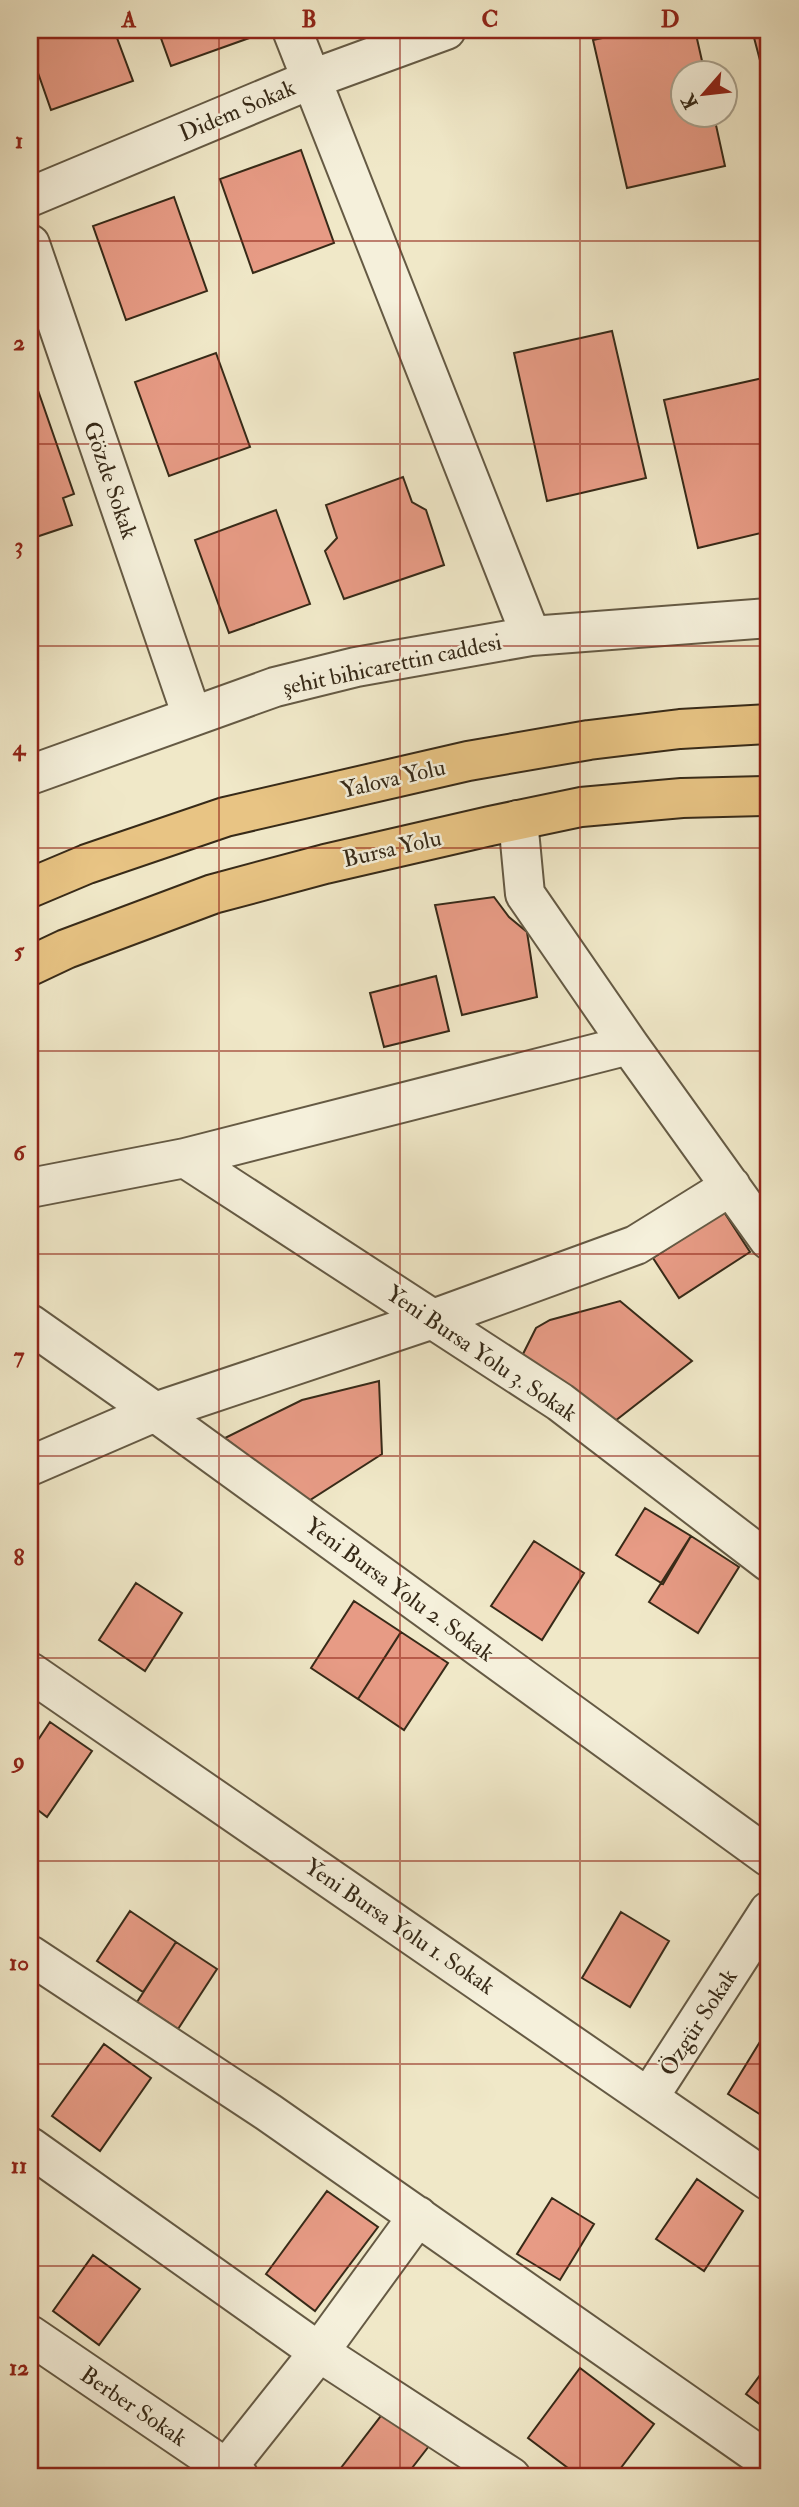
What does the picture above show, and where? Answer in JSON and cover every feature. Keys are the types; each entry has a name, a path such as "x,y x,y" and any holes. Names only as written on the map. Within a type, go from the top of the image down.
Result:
{"highway":[{"name":"Yalova Yolu","path":"30,888 88,864 225,817 468,761 589,740 680,729 769,724"},
{"name":"Bursa Yolu","path":"30,966 66,949 213,894 325,864 581,807 682,798 769,796"}],"street":[{"path":"292,30 531,636"},
{"name":"Didem Sokak","path":"30,197 312,79 446,30"},
{"name":"Gözde Sokak","path":"30,244 192,716"},
{"name":"şehit bihicarettin caddesi","path":"30,775 275,687 355,667 531,636 769,618"},
{"path":"517,820 525,894 769,1240"},
{"path":"30,1188 185,1158 629,1045"},
{"name":"Yeni Bursa Yolu 3. Sokak","path":"185,1158 560,1402 769,1562"},
{"path":"30,1466 155,1412 433,1319 636,1245 731,1186"},
{"name":"Yeni Bursa Yolu 2. Sokak","path":"30,1324 769,1857"},
{"name":"Yeni Bursa Yolu 1. Sokak","path":"30,1672 769,2181"},
{"name":"Özgür Sokak","path":"649,2097 769,1911"},
{"path":"30,1955 268,2112 769,2462"},
{"path":"30,2147 319,2352 511,2477"},
{"path":"233,2473 418,2216"},
{"name":"Berber Sokak","path":"30,2335 233,2473"}],"building":[{"path":"30,30 114,30 133,81 51,110 30,50"},
{"path":"158,30 250,30 252,37 171,66"},
{"path":"640,30 695,30 702,60 670,60 670,130 717,130 725,166 627,188 593,40"},
{"path":"752,30 769,30 769,87 767,87"},
{"path":"301,150 334,243 253,273 220,179"},
{"path":"174,197 207,291 126,320 93,226"},
{"path":"612,331 646,478 547,501 514,353"},
{"path":"216,353 250,447 169,476 135,382"},
{"path":"33,376 74,494 63,498 72,525 30,539 30,377"},
{"path":"763,378 769,405 769,531 698,548 664,400"},
{"path":"403,477 412,502 426,510 444,565 344,599 325,551 337,538 326,505"},
{"path":"276,510 310,604 229,633 195,540"},
{"path":"494,897 509,917 527,932 537,997 462,1015 435,905"},
{"path":"436,976 449,1031 384,1047 370,993"},
{"path":"724,1212 750,1252 679,1298 653,1258"},
{"path":"620,1301 692,1361 615,1421 522,1356 536,1328 550,1320"},
{"path":"379,1381 382,1454 307,1502 225,1438 302,1400"},
{"path":"645,1508 691,1536 663,1584 616,1555"},
{"path":"691,1536 739,1567 698,1633 649,1602"},
{"path":"534,1541 584,1573 542,1640 491,1606"},
{"path":"136,1583 182,1613 145,1671 99,1640"},
{"path":"354,1601 401,1632 358,1699 311,1668"},
{"path":"401,1632 448,1663 404,1730 358,1699"},
{"path":"50,1722 92,1751 47,1817 30,1804 30,1752"},
{"path":"130,1911 176,1942 143,1992 97,1961"},
{"path":"621,1912 669,1941 630,2007 582,1978"},
{"path":"176,1942 217,1969 178,2029 137,2002"},
{"path":"769,2027 769,2120 728,2094"},
{"path":"104,2044 151,2078 100,2151 52,2116"},
{"path":"697,2179 743,2211 704,2271 656,2239"},
{"path":"327,2191 378,2227 315,2311 266,2274"},
{"path":"552,2198 594,2224 560,2280 517,2254"},
{"path":"93,2255 140,2289 99,2345 53,2311"},
{"path":"769,2363 769,2411 746,2394"},
{"path":"580,2368 654,2424 614,2477 580,2477 528,2438"},
{"path":"384,2412 429,2446 405,2477 334,2477"}]}
